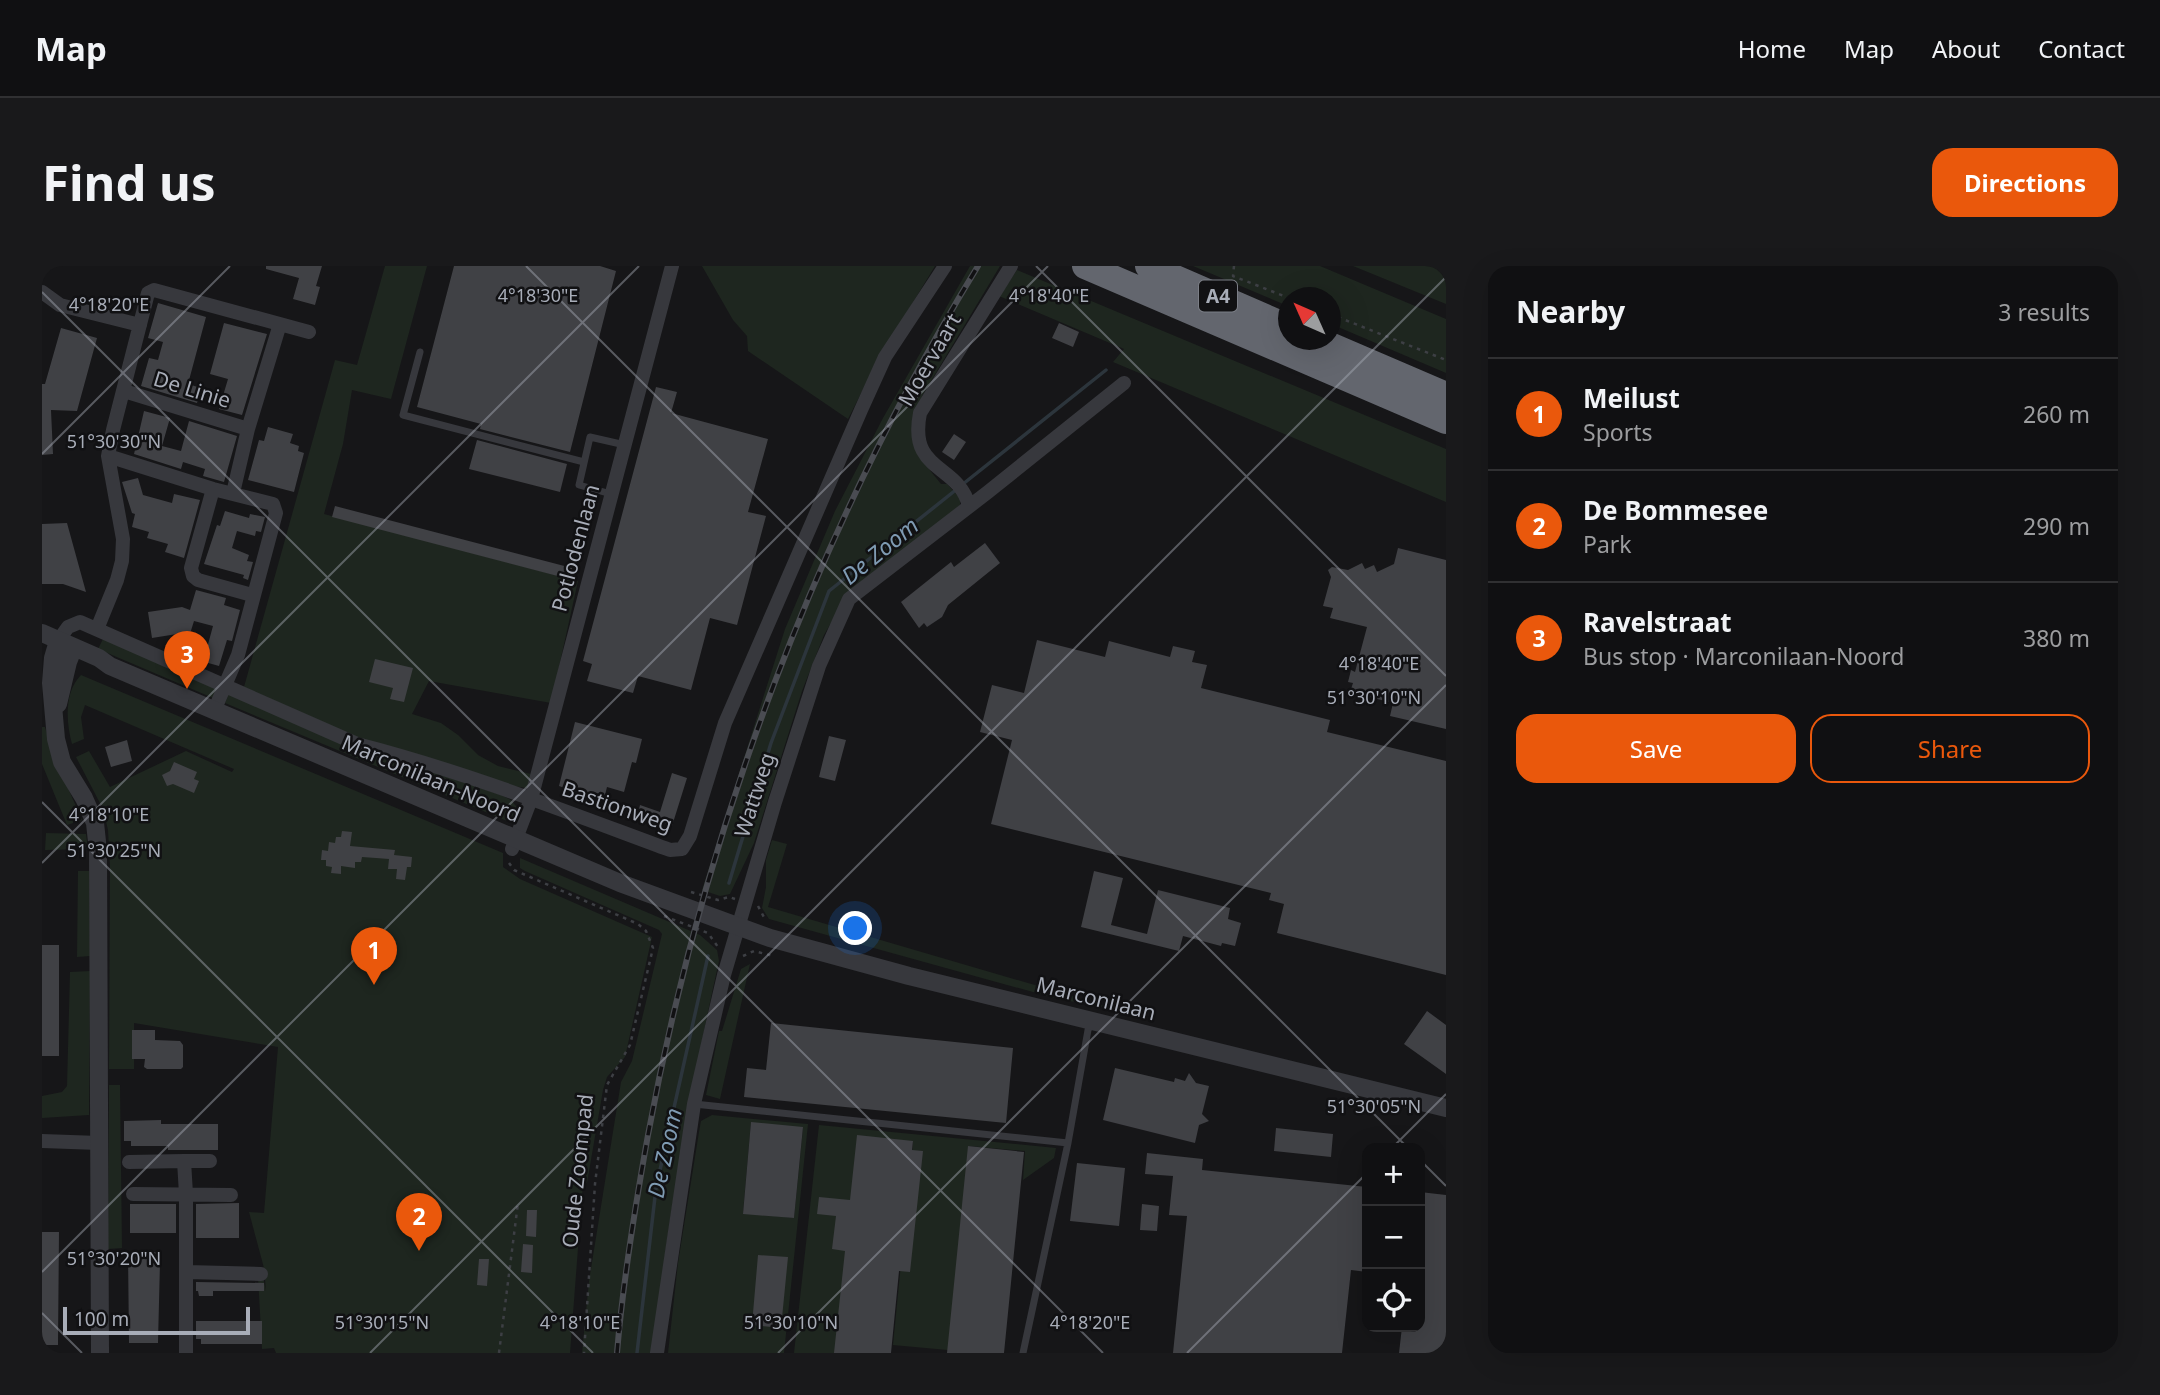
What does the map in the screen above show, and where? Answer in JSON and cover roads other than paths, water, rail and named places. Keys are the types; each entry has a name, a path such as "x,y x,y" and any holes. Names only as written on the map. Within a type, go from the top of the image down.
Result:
{"highway":[{"name":"A4","path":"1085,266 1446,421"},
{"name":"A4","path":"1148,266 1278,322"},
{"path":"1341,350 1446,395"}],"street":[{"name":"Potlodenlaan","path":"514,844 531,799 672,266"},
{"name":"Bastionweg","path":"57,644 73,623 80,622 357,744 399,755 531,799 670,850 682,849 690,836 725,723 861,410 885,357 945,266"},
{"name":"Moervaart","path":"967,499 950,478 926,457 919,444 917,428 920,413 1011,266"},
{"name":"De Linie","path":"97,629 117,580 124,539 108,456 148,293 154,290 309,332"},
{"path":"42,292 60,305 140,325"},
{"name":"De Linie","path":"233,493 248,429 280,324"},
{"name":"Wattweg","path":"657,1353 694,1104 724,975 819,666 849,599 967,499 1124,383"},
{"name":"De Linie","path":"124,391 248,429"},
{"path":"108,456 213,489 273,504 276,513 238,655 214,711"},
{"path":"213,489 191,568 192,576 252,595"},
{"path":"57,644 51,682 56,739 62,762 84,798 95,823 98,851 100,1353"},
{"name":"Marconilaan-Noord","path":"57,644 99,658 110,666 514,844 738,926"},
{"name":"Marconilaan","path":"738,926 825,955 1446,1108"},
{"path":"42,1141 99,1143"},
{"path":"184,1161 186,1353"},
{"path":"129,1162 209,1161"},
{"path":"133,1194 231,1195"},
{"path":"187,1272 261,1274"}],"lane":[{"path":"420,352 403,415 584,461"},
{"path":"612,494 579,485 590,437 625,445"},
{"path":"1023,1353 1091,1021"},
{"path":"694,1104 1068,1143"}],"waterway":[{"name":"De Zoom","path":"963,484 1106,370"},
{"name":"De Zoom","path":"729,883 771,743 829,591 957,489"},
{"name":"De Zoom","path":"637,1353 656,1188 708,956"}],"railway":[{"path":"617,1353 639,1189 672,1020 701,907 735,795 774,685 817,577 866,471 920,367 978,266"}],"place":[{"name":"Ravelstraat","path":"187,689"},
{"name":"Meilust","path":"374,985"},
{"name":"De Bommesee","path":"419,1251"}]}
